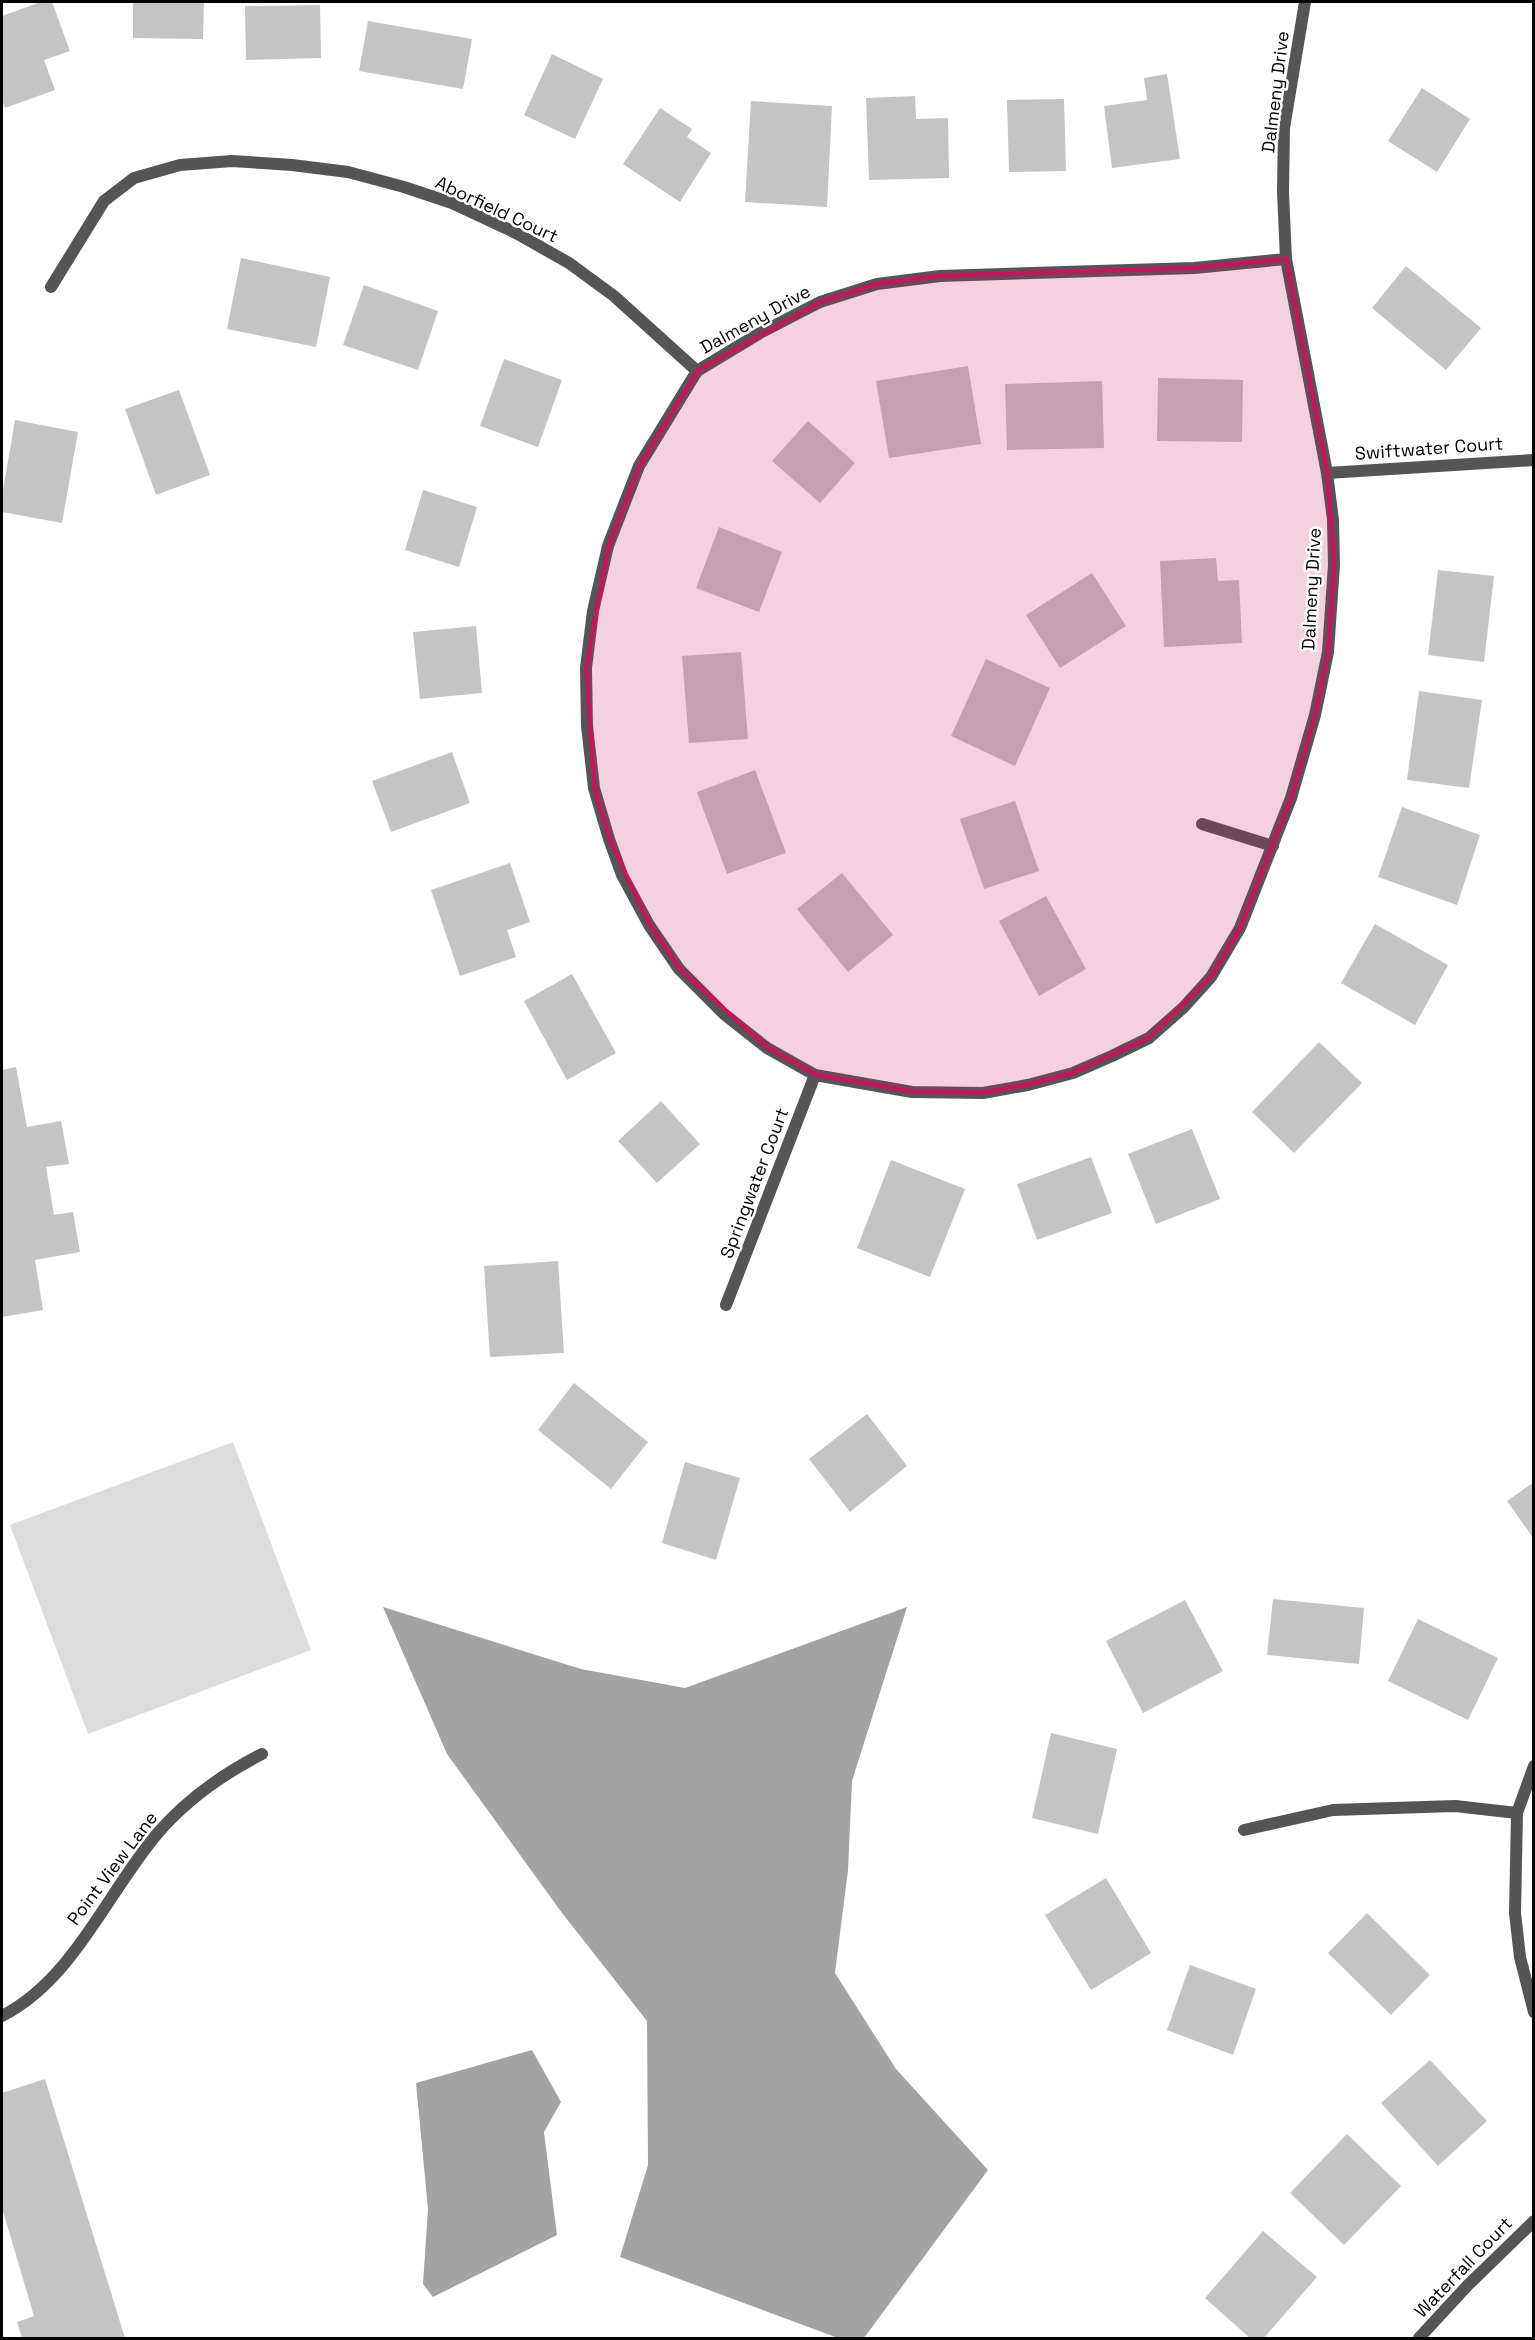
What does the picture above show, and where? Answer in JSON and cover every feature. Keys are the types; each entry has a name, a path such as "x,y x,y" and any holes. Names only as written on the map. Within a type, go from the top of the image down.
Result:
{"street":[{"name":"Dalmeny Drive","path":"1286,259 1194,268 940,276 877,284 820,302 760,333 697,371 639,466 606,557 593,610 586,668 587,726 594,788 609,839 622,875 649,925 679,969 724,1014 766,1048 815,1075 912,1092 983,1093 1039,1082 1072,1073 1149,1038 1184,1007 1212,977 1240,928 1291,798 1315,716 1328,652 1334,565 1333,520 1327,473 1286,259 1283,192 1284,128 1305,2"},
{"name":"Aborfield Court","path":"51,287 104,201 134,178 180,165 232,161 348,172 404,186 452,203 516,233 569,263 614,296 697,371"},
{"name":"Swiftwater Court","path":"1327,473 1533,460"},
{"path":"1202,824 1273,846"},
{"name":"Springwater Court","path":"726,1305 815,1075"},
{"name":"Point View Lane","path":"2,2016 38,1993 62,1966 158,1832 195,1797 237,1767 262,1754"},
{"path":"1533,1766 1516,1813 1515,1912 1520,1957 1533,2012"},
{"path":"1244,1830 1333,1810 1455,1806 1516,1813"},
{"name":"Waterfall Court","path":"1419,2338 1468,2285 1533,2221"}],"highlighted area":[{"path":"1286,259 1327,473 1334,565 1328,652 1315,715 1291,798 1240,928 1211,977 1149,1038 1073,1073 1028,1085 983,1093 912,1092 815,1075 767,1048 679,969 649,925 609,839 594,788 586,668 608,546 639,466 697,371 820,302 877,284 940,276 1194,268"}],"shaded area":[{"path":"233,1442 311,1650 88,1734 10,1525"},
{"path":"383,1607 581,1669 685,1688 907,1607 852,1781 848,1870 835,1973 896,2069 988,2170 864,2338 838,2338 620,2257 648,2165 647,2021 562,1913 447,1754"},
{"path":"532,2050 561,2102 544,2132 557,2235 433,2297 423,2284 428,2209 416,2083"}],"building":[{"path":"41,2 52,2 70,51 44,60 55,90 5,108 2,100 2,16"},
{"path":"133,2 204,2 203,39 133,38"},
{"path":"320,5 321,58 246,60 245,6"},
{"path":"368,21 472,39 463,89 359,71"},
{"path":"552,54 603,79 575,139 524,115"},
{"path":"1167,74 1180,159 1112,168 1104,106 1147,100 1144,78"},
{"path":"1422,88 1470,119 1437,172 1388,141"},
{"path":"915,96 916,119 948,118 949,178 869,180 866,98"},
{"path":"1064,99 1066,171 1009,172 1007,100"},
{"path":"751,101 832,106 827,207 745,202"},
{"path":"660,108 692,129 687,137 711,153 680,202 623,164"},
{"path":"241,258 330,277 316,347 227,329"},
{"path":"1406,266 1481,328 1446,370 1372,308"},
{"path":"364,285 438,311 418,370 343,345"},
{"path":"504,359 562,380 538,447 480,426"},
{"path":"968,366 981,444 889,458 876,381"},
{"path":"1158,378 1243,380 1242,442 1157,441"},
{"path":"1102,381 1104,448 1007,450 1005,384"},
{"path":"179,390 210,475 156,495 125,409"},
{"path":"15,420 78,432 62,523 2,512 2,496"},
{"path":"808,421 855,463 820,503 772,461"},
{"path":"423,490 477,507 459,567 405,550"},
{"path":"719,527 782,552 759,612 696,588"},
{"path":"1216,558 1218,581 1239,580 1242,643 1164,647 1160,561"},
{"path":"1438,570 1494,576 1484,662 1428,655"},
{"path":"1092,573 1126,626 1060,668 1026,615"},
{"path":"476,626 482,693 420,699 413,632"},
{"path":"741,652 748,739 689,743 682,656"},
{"path":"986,659 1050,688 1015,766 951,736"},
{"path":"1419,691 1482,700 1469,788 1407,780"},
{"path":"452,752 470,803 391,832 372,781"},
{"path":"755,770 786,853 727,874 697,792"},
{"path":"1015,801 1039,871 984,889 960,819"},
{"path":"1402,807 1480,835 1457,905 1378,877"},
{"path":"510,863 530,922 507,930 516,957 460,976 431,890"},
{"path":"842,873 893,935 848,972 797,909"},
{"path":"1046,896 1086,969 1039,996 999,921"},
{"path":"1375,924 1448,965 1415,1025 1341,983"},
{"path":"572,974 616,1053 567,1080 524,1001"},
{"path":"1319,1042 1362,1083 1294,1153 1252,1112"},
{"path":"16,1067 27,1127 61,1121 69,1164 46,1167 54,1215 73,1212 80,1252 35,1260 43,1310 2,1317 2,1070"},
{"path":"661,1101 700,1144 657,1183 618,1141"},
{"path":"1192,1129 1220,1199 1156,1224 1128,1154"},
{"path":"1091,1157 1112,1213 1037,1240 1017,1184"},
{"path":"891,1160 965,1189 930,1277 857,1248"},
{"path":"558,1261 564,1353 490,1357 484,1266"},
{"path":"574,1383 648,1442 611,1489 538,1430"},
{"path":"867,1414 907,1466 850,1512 809,1459"},
{"path":"685,1462 740,1478 716,1560 662,1543"},
{"path":"1534,1482 1534,1539 1507,1501"},
{"path":"1273,1599 1364,1608 1359,1664 1267,1655"},
{"path":"1185,1600 1223,1671 1143,1713 1106,1641"},
{"path":"1418,1619 1498,1658 1468,1720 1388,1681"},
{"path":"1051,1733 1117,1749 1098,1834 1032,1818"},
{"path":"1106,1878 1151,1953 1091,1990 1045,1915"},
{"path":"1367,1913 1430,1975 1391,2015 1328,1953"},
{"path":"1190,1965 1256,1989 1233,2055 1167,2030"},
{"path":"1430,2060 1487,2121 1438,2166 1381,2103"},
{"path":"45,2079 125,2338 22,2338 17,2322 34,2316 2,2208 2,2093"},
{"path":"1347,2134 1401,2186 1344,2245 1290,2193"},
{"path":"1263,2231 1317,2277 1264,2338 1250,2338 1205,2298"}]}
